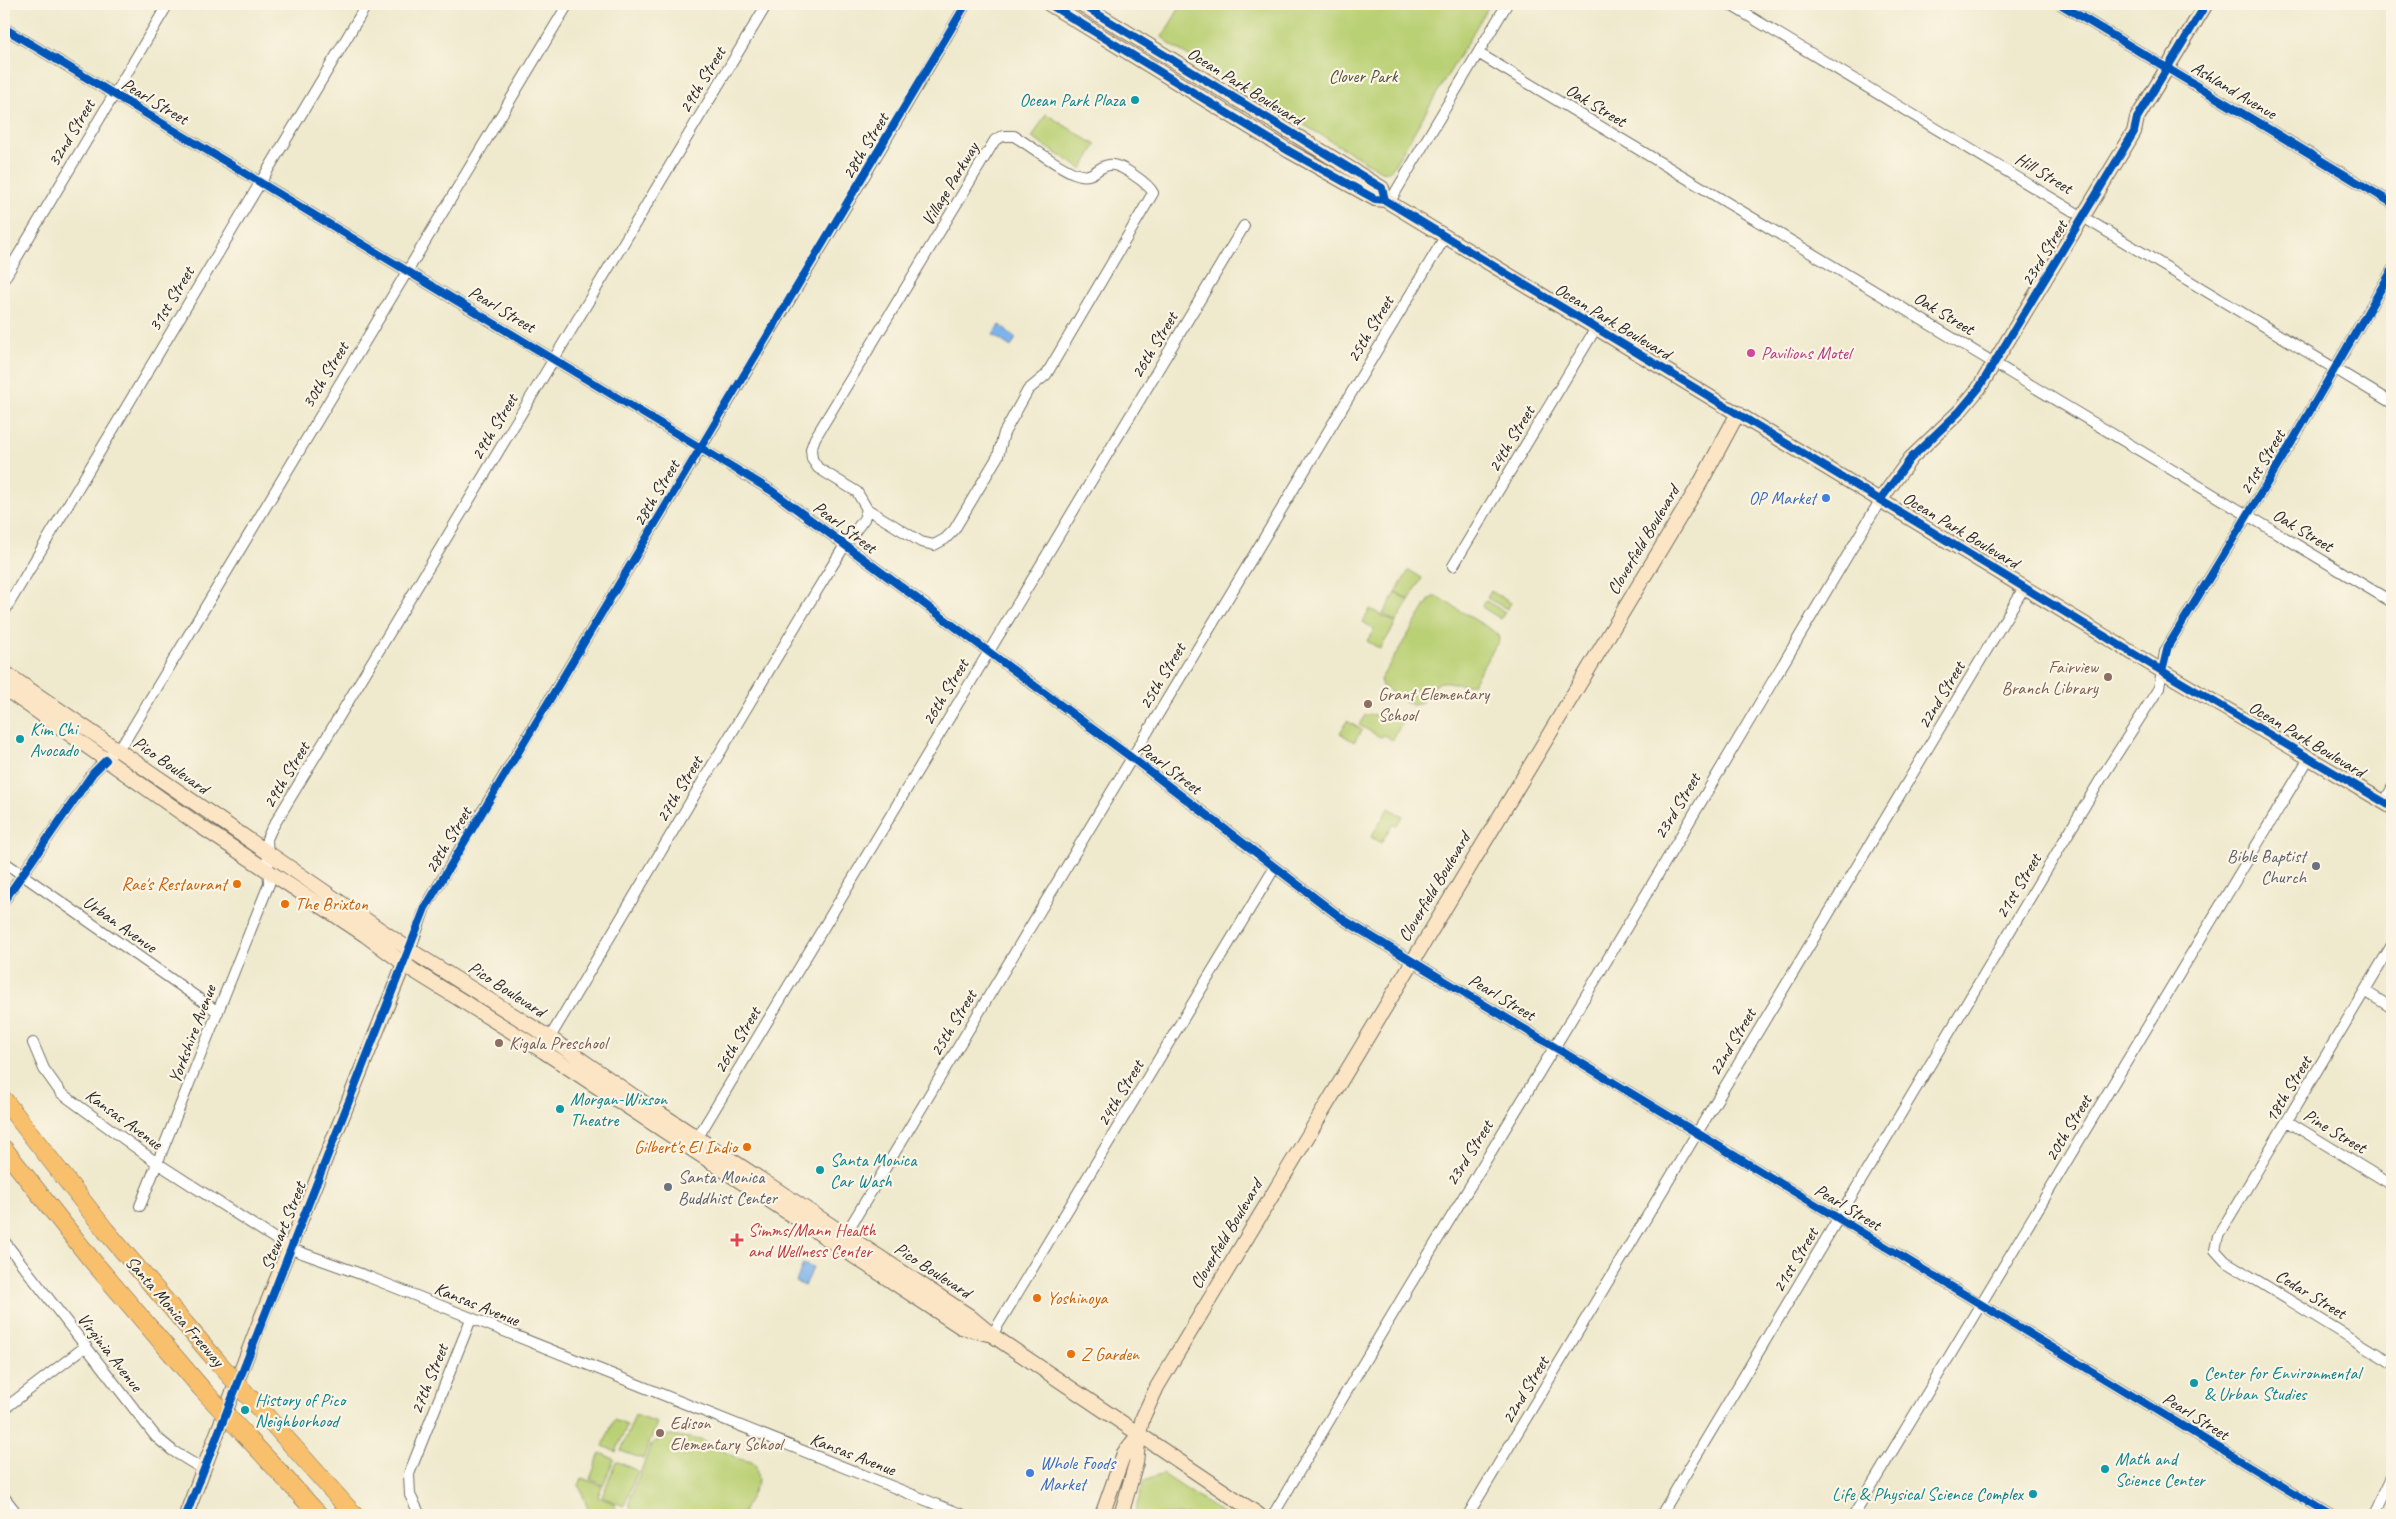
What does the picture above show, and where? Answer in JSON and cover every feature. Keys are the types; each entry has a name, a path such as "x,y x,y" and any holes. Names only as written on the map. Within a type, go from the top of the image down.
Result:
{"highway":[{"name":"Santa Monica Freeway","path":"4,1100 106,1231 214,1359 354,1515"},
{"name":"Santa Monica Freeway","path":"4,1149 90,1258 202,1389 319,1515"}],"street":[{"name":"32nd Street","path":"4,279 168,4"},
{"name":"31st Street","path":"4,612 368,4"},
{"name":"30th Street","path":"4,901 93,773 126,739 568,4"},
{"name":"29th Street","path":"270,873 268,840 271,830 766,4"},
{"name":"28th Street","path":"410,950 425,908 966,4"},
{"name":"Ocean Park Boulevard","path":"1049,4 1289,151 1375,199 1387,201 2026,586 2162,671 2388,805"},
{"name":"Ocean Park Boulevard","path":"1081,4 1382,188 1387,201"},
{"path":"1387,201 1507,4"},
{"name":"Hill Street","path":"1729,4 2392,403"},
{"name":"Ashland Avenue","path":"2060,4 2392,203"},
{"name":"23rd Street","path":"1273,1515 1881,499 1911,458 1971,400 1996,363 2134,132 2144,123 2206,4"},
{"name":"23rd Street","path":"2170,70 2214,4"},
{"name":"Pearl Street","path":"4,28 407,269 772,491 1132,758 1344,920 2330,1515"},
{"name":"Oak Street","path":"1478,53 2392,602"},
{"name":"Village Parkway","path":"1004,136 1014,136 1073,173 1096,174 1107,165 1114,165 1149,185 1153,193 1150,201 1046,375 1028,390 1004,433 998,456 954,530 945,539 934,545 921,542 867,509 857,492 818,468 812,459 810,449 995,140 1004,136"},
{"name":"26th Street","path":"694,1144 1244,226"},
{"name":"25th Street","path":"848,1236 852,1225 880,1177 1444,237"},
{"name":"21st Street","path":"1661,1515 2087,802 2159,688 2168,646 2392,270"},
{"name":"24th Street","path":"1453,566 1596,328"},
{"name":"Cloverfield Boulevard","path":"1121,1515 1136,1463 1143,1417 1167,1369 1702,480 1738,413"},
{"name":"27th Street","path":"543,1051 844,545 864,519 867,509"},
{"name":"22nd Street","path":"1468,1515 2026,586"},
{"name":"Pico Boulevard","path":"4,672 410,950 550,1038 694,1144"},
{"name":"Pico Boulevard","path":"4,688 270,873 365,935 404,964 778,1198 848,1236 968,1315 992,1335 1259,1515"},
{"name":"20th Street","path":"1854,1515 2309,758"},
{"path":"2388,805 2392,788"},
{"name":"Urban Avenue","path":"4,862 218,1012"},
{"name":"24th Street","path":"992,1335 1275,867"},
{"name":"Yorkshire Avenue","path":"140,1206 269,884 270,873"},
{"name":"18th Street","path":"2215,1250 2218,1236 2392,945"},
{"name":"Stewart Street","path":"186,1515 410,950"},
{"path":"2365,991 2392,1008"},
{"name":"Kansas Avenue","path":"33,1042 44,1069 61,1093 157,1163 291,1249 369,1277 963,1515"},
{"name":"Pine Street","path":"2287,1121 2392,1185"},
{"name":"Pico Boulevard","path":"778,1198 847,1252 962,1327 992,1335"},
{"path":"847,1252 848,1236"},
{"name":"Virginia Avenue","path":"4,1241 156,1437 173,1452 204,1470"},
{"name":"Cedar Street","path":"2215,1250 2226,1261 2392,1363"},
{"name":"27th Street","path":"420,1515 410,1495 409,1474 471,1319"},
{"path":"4,1409 86,1346"},
{"name":"Cloverfield Boulevard","path":"1102,1515 1124,1453 1139,1434"},
{"path":"2374,1515 2392,1476"},
{"path":"4,1498 18,1515"}],"green space":[{"name":"Clover Park","path":"1182,4 1490,4 1392,169 1387,172 1381,171 1171,45 1162,37"},
{"path":"1046,114 1096,145 1082,169 1032,138"},
{"path":"1409,570 1422,578 1409,600 1396,592"},
{"path":"1491,591 1511,603 1507,609 1487,598"},
{"path":"1396,593 1409,601 1396,622 1383,614"},
{"path":"1433,597 1438,597 1498,634 1499,640 1473,683 1463,686 1441,682 1433,687 1420,704 1412,705 1382,686 1380,680"},
{"path":"1486,601 1505,612 1501,619 1482,607"},
{"path":"1370,609 1396,623 1380,649 1367,641 1374,629 1363,622"},
{"path":"1389,714 1403,722 1392,740 1385,735 1380,737 1359,725 1365,715"},
{"path":"1347,721 1362,730 1354,742 1340,733"},
{"path":"1389,808 1403,816 1396,826 1393,824 1381,843 1371,837"},
{"path":"635,1415 657,1423 643,1459 621,1451"},
{"path":"614,1420 627,1425 616,1452 603,1446"},
{"path":"671,1435 701,1440 739,1459 752,1462 756,1466 758,1481 742,1515 634,1515 630,1506 630,1499 651,1445 663,1436"},
{"path":"600,1453 614,1459 603,1485 590,1479"},
{"path":"616,1461 638,1471 624,1506 602,1497"},
{"path":"1163,1474 1225,1515 1134,1515 1144,1481"},
{"path":"582,1478 602,1486 598,1497 616,1504 612,1515 595,1515 588,1509 579,1485"}],"water":[{"path":"1000,325 1016,338 1011,347 993,335"},
{"path":"803,1264 813,1268 805,1286 796,1282"}],"cycle path":[{"path":"186,1515 425,908 966,4"},
{"path":"1049,4 1289,151 1375,199 1385,200 2162,671 2392,807"},
{"path":"1081,4 1382,188 1385,200"},
{"path":"2060,4 2392,203"},
{"path":"1881,499 1911,458 1959,412 1979,388 2134,132 2137,118 2206,4"},
{"path":"4,28 772,491 1132,758 1344,920 2330,1515"},
{"path":"2162,671 2168,646 2292,442 2392,270"},
{"path":"4,901 93,773 106,760"}],"place":[{"name":"Ocean Park Plaza","path":"1135,100"},
{"name":"Pavilions Motel","path":"1751,353"},
{"name":"OP Market","path":"1826,498"},
{"name":"Fairview Branch Library","path":"2108,677"},
{"name":"Grant Elementary School","path":"1368,704"},
{"name":"Kim Chi Avocado","path":"20,739"},
{"name":"Bible Baptist Church","path":"2316,866"},
{"name":"Rae's Restaurant","path":"237,884"},
{"name":"The Brixton","path":"285,904"},
{"name":"Kigala Preschool","path":"499,1043"},
{"name":"Morgan-Wixson Theatre","path":"560,1109"},
{"name":"Gilbert's El Indio","path":"747,1147"},
{"name":"Santa Monica Car Wash","path":"820,1170"},
{"name":"Santa Monica Buddhist Center","path":"668,1187"},
{"name":"Simms/Mann Health and Wellness Center","path":"737,1240"},
{"name":"Yoshinoya","path":"1037,1298"},
{"name":"Z Garden","path":"1071,1354"},
{"name":"Center for Environmental & Urban Studies","path":"2194,1383"},
{"name":"History of Pico Neighborhood","path":"245,1410"},
{"name":"Edison Elementary School","path":"660,1433"},
{"name":"Math and Science Center","path":"2105,1469"},
{"name":"Whole Foods Market","path":"1030,1473"},
{"name":"Life & Physical Science Complex","path":"2033,1494"}]}
